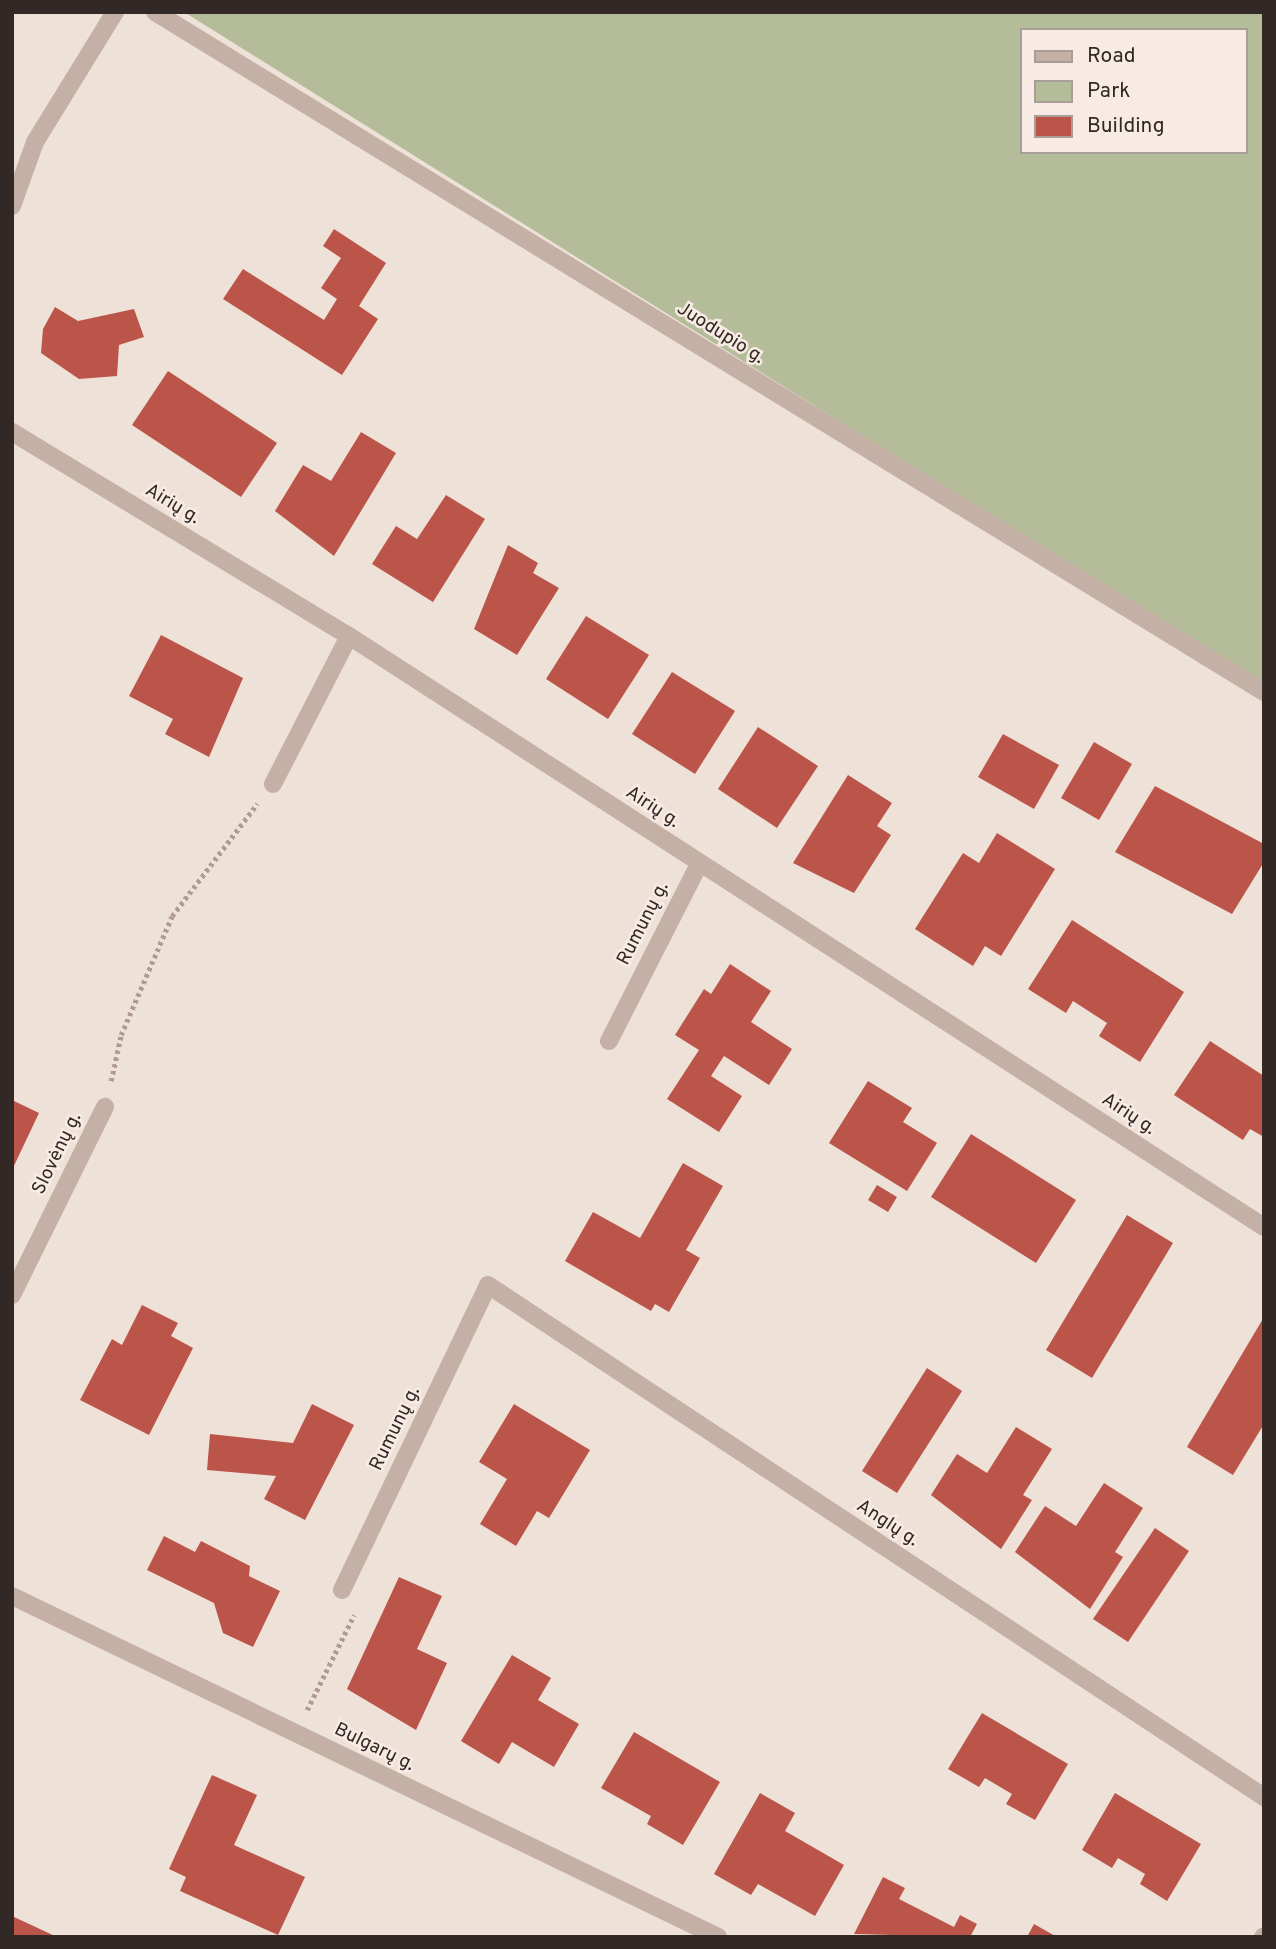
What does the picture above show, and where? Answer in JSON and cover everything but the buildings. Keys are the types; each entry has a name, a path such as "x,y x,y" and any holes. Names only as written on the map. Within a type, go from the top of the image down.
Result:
{"street":[{"path":"12,206 35,142 115,12"},
{"name":"Juodupio g.","path":"155,12 1264,692"},
{"name":"Airių g.","path":"12,432 349,636 698,864 1264,1227"},
{"path":"273,784 349,636"},
{"name":"Rumunų g.","path":"609,1041 698,864"},
{"name":"Slovėnų g.","path":"12,1295 105,1107"},
{"name":"Rumunų g.","path":"342,1590 488,1285"},
{"name":"Anglų g.","path":"488,1285 1264,1797"},
{"name":"Bulgarų g.","path":"12,1596 718,1937"}],"path":[{"path":"105,1107 121,1035 172,916 273,784"},
{"path":"295,1733 361,1601 342,1590"}],"green space":[{"path":"184,12 1264,12 1264,683 1071,566"}]}
